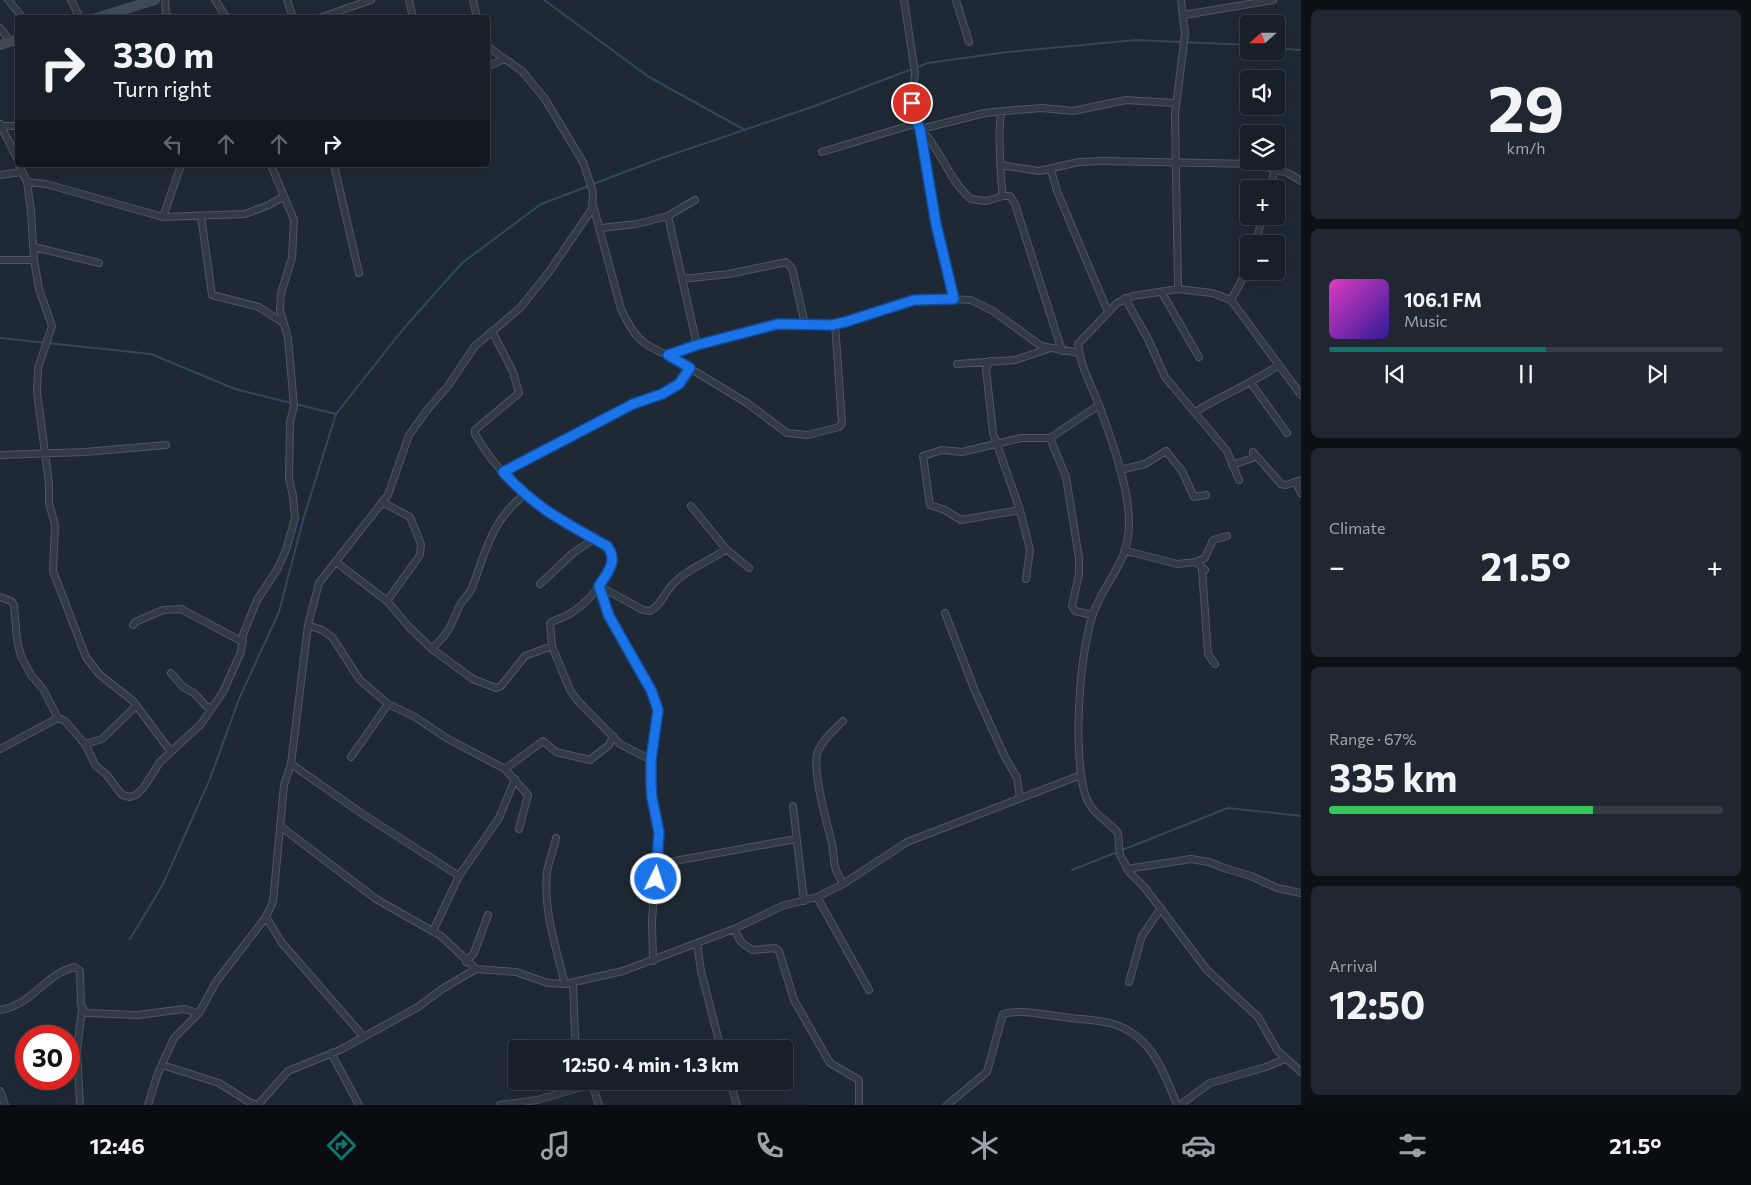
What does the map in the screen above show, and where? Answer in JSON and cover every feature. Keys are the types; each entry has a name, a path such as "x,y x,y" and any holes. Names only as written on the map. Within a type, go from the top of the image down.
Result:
{"main road":[{"path":"103,15 128,4 155,0"},
{"path":"0,45 14,40"}],"street":[{"path":"8,0 20,15"},
{"path":"71,0 78,15"},
{"path":"165,0 167,15"},
{"path":"215,0 225,15"},
{"path":"287,0 292,15"},
{"path":"325,15 348,3 371,0"},
{"path":"409,0 412,15"},
{"path":"473,0 476,15"},
{"path":"904,0 915,73 912,103 920,129 936,224 954,299"},
{"path":"956,0 969,42"},
{"path":"1178,289 1175,103 1184,42 1184,15 1181,0"},
{"path":"1184,15 1273,0"},
{"path":"0,28 14,40"},
{"path":"490,48 530,78 572,141 592,189 593,203 616,291 626,320 642,343 690,368 747,403 787,432 808,435 838,428 842,423 835,324"},
{"path":"490,65 505,59"},
{"path":"920,129 984,113 1042,108 1073,111 1121,100 1175,103"},
{"path":"1002,112 999,118 1000,186 1003,196"},
{"path":"822,152 914,124 927,136 948,170 970,200 986,201 1010,196 1015,204 1062,351"},
{"path":"0,125 15,126"},
{"path":"0,125 15,154"},
{"path":"1000,165 1039,172 1079,162 1240,164"},
{"path":"20,167 27,182 33,227 34,260 42,301 52,326 42,353 37,379 37,404 43,430 49,484 49,503 55,525 53,571 86,657 99,674 128,696 171,752"},
{"path":"163,217 180,167"},
{"path":"0,749 58,718 65,720 85,744 96,766 106,774 125,797 136,795 144,787 155,768 192,734 229,680 243,642 243,635 257,600 278,568 295,518 289,478 290,422 294,406 288,338 282,322 281,299 292,258 294,220 272,167"},
{"path":"334,167 359,273"},
{"path":"1051,170 1057,191 1108,312"},
{"path":"1279,170 1288,172 1301,181"},
{"path":"0,175 22,172"},
{"path":"27,182 46,184 163,217 245,214 269,205 284,196"},
{"path":"601,228 637,224 668,216 694,200"},
{"path":"148,1105 174,1038 199,1012 216,982 266,917 273,902 284,785 291,764 308,625 319,583 382,502 395,478 409,435 455,377 468,353 520,308 549,272 588,216 593,203"},
{"path":"201,216 212,295 259,307 282,322"},
{"path":"668,216 697,345"},
{"path":"34,247 99,263"},
{"path":"0,260 34,260"},
{"path":"682,279 729,274 786,262 792,268 806,324"},
{"path":"1231,300 1243,280"},
{"path":"1301,396 1231,300 1212,293 1178,289 1125,298 1108,312 1078,344 1079,352 1099,404 1120,470 1129,520 1127,551 1092,616 1088,633 1080,691 1081,775 1086,796 1091,808 1118,833 1120,855 1127,869 1161,908 1207,970 1258,1017 1277,1050 1301,1072"},
{"path":"1162,293 1199,357"},
{"path":"1125,298 1148,338 1164,377 1227,451 1239,480"},
{"path":"668,355 697,345 778,324 835,324 914,300 954,299 980,304 1017,331 1048,349 1079,352"},
{"path":"492,331 513,372 519,393 475,430 475,434 503,472 524,495 563,522 607,546 614,558 599,586 583,603 568,614 550,623 552,646 570,690 577,700 626,748 651,760"},
{"path":"958,364 1015,360 1048,349"},
{"path":"990,361 986,369 996,442 1020,510 1030,550 1026,579"},
{"path":"1194,412 1223,395 1252,383 1279,366"},
{"path":"503,472 633,404 662,394 679,384 690,368"},
{"path":"1252,383 1287,433"},
{"path":"1020,510 961,520 929,503 923,459 925,454 942,450 962,452 996,442 1021,438 1050,438 1099,404"},
{"path":"1050,438 1066,477 1079,558 1079,574 1072,606 1076,611 1092,616"},
{"path":"0,455 44,452 94,452 166,445"},
{"path":"1120,470 1145,464 1166,451 1182,471 1194,497 1206,495"},
{"path":"1232,465 1253,458 1253,452 1281,484 1286,485 1298,481 1301,492"},
{"path":"432,649 448,634 459,607 471,590 492,532 511,505 524,495"},
{"path":"382,502 410,517 422,550 387,601"},
{"path":"691,506 726,549 749,568"},
{"path":"1127,551 1177,564 1196,562 1205,558 1213,540 1227,536"},
{"path":"540,584 573,553 594,539"},
{"path":"599,586 643,610 650,611 657,606 673,584 683,575 726,549"},
{"path":"336,562 387,601 409,627 432,649 473,679 496,688 501,686 525,656 552,646"},
{"path":"1196,562 1205,570 1202,568 1208,654 1215,664"},
{"path":"599,586 609,616 657,703 657,728 651,760 652,798 659,832 658,864 652,920 653,961"},
{"path":"0,597 11,601 14,605 17,640 21,656 31,675 43,689 58,718"},
{"path":"133,625 135,622 163,610 182,609 243,642"},
{"path":"945,613 975,691 1004,757 1017,778 1020,798"},
{"path":"308,625 322,630 332,637 360,680 388,704 415,717 448,739 505,769 528,795 519,829"},
{"path":"171,672 183,687 194,693 206,706 211,708"},
{"path":"351,757 388,704"},
{"path":"85,744 102,739 136,706"},
{"path":"843,721 828,736 818,752 816,765 817,780 824,803 825,823 832,843 835,868 843,884"},
{"path":"505,769 543,742 556,752 590,760 609,745 613,736"},
{"path":"291,764 364,815 459,876"},
{"path":"280,826 376,899 433,931 476,969 525,974 548,983 565,984 653,961 734,929 782,906 817,897 843,884 907,842 1081,775"},
{"path":"433,931 459,876 499,818 515,779"},
{"path":"793,806 804,901"},
{"path":"556,838 548,871 547,890 550,916 565,984"},
{"path":"658,864 796,839"},
{"path":"1127,869 1191,859 1210,862 1251,876 1277,888 1301,893"},
{"path":"817,897 869,990"},
{"path":"1129,982 1142,936 1161,908"},
{"path":"466,962 474,953 488,915"},
{"path":"266,917 282,943 362,1036"},
{"path":"734,929 741,942 752,950 775,948 779,950 794,1000 830,1062 859,1080 859,1105"},
{"path":"697,943 701,971 719,1040"},
{"path":"0,1010 25,1001 44,984 75,967 80,974 82,1009 78,1050 80,1105"},
{"path":"162,1066 219,1083 249,1102 258,1105 288,1070 332,1053 418,1007 442,989 476,969"},
{"path":"573,983 576,1040"},
{"path":"82,1009 90,1014 119,1016 184,1009 199,1012"},
{"path":"947,1105 987,1072 998,1025 1003,1014 1009,1013 1037,1014 1098,1021 1128,1030 1140,1038 1159,1063 1179,1105 1210,1083 1266,1067 1285,1058"},
{"path":"332,1053 359,1105"},
{"path":"500,1105 537,1100 569,1090"},
{"path":"594,1090 599,1105"},
{"path":"733,1090 737,1105"},
{"path":"0,1091 5,1105"}],"waterway":[{"path":"544,0 649,77 745,130"},
{"path":"593,184 659,159 812,107 928,63 1007,52 1136,40 1240,45"},
{"path":"1285,49 1301,50"},
{"path":"130,939 162,886 210,779 239,699 279,612 303,520 336,414 404,328 462,263 541,204 589,186"},
{"path":"0,338 151,354 235,389 336,414"},
{"path":"1072,870 1228,808 1301,816"}],"route":[{"path":"656,879 659,832 652,798 651,760 657,728 658,710 651,690 609,616 599,586 612,564 614,558 612,552 607,546 563,522 524,495 503,472 633,404 662,394 679,384 690,368 668,355 697,345 778,324 832,325 914,300 924,298 954,299 949,271 936,224 920,129 912,103"}]}
